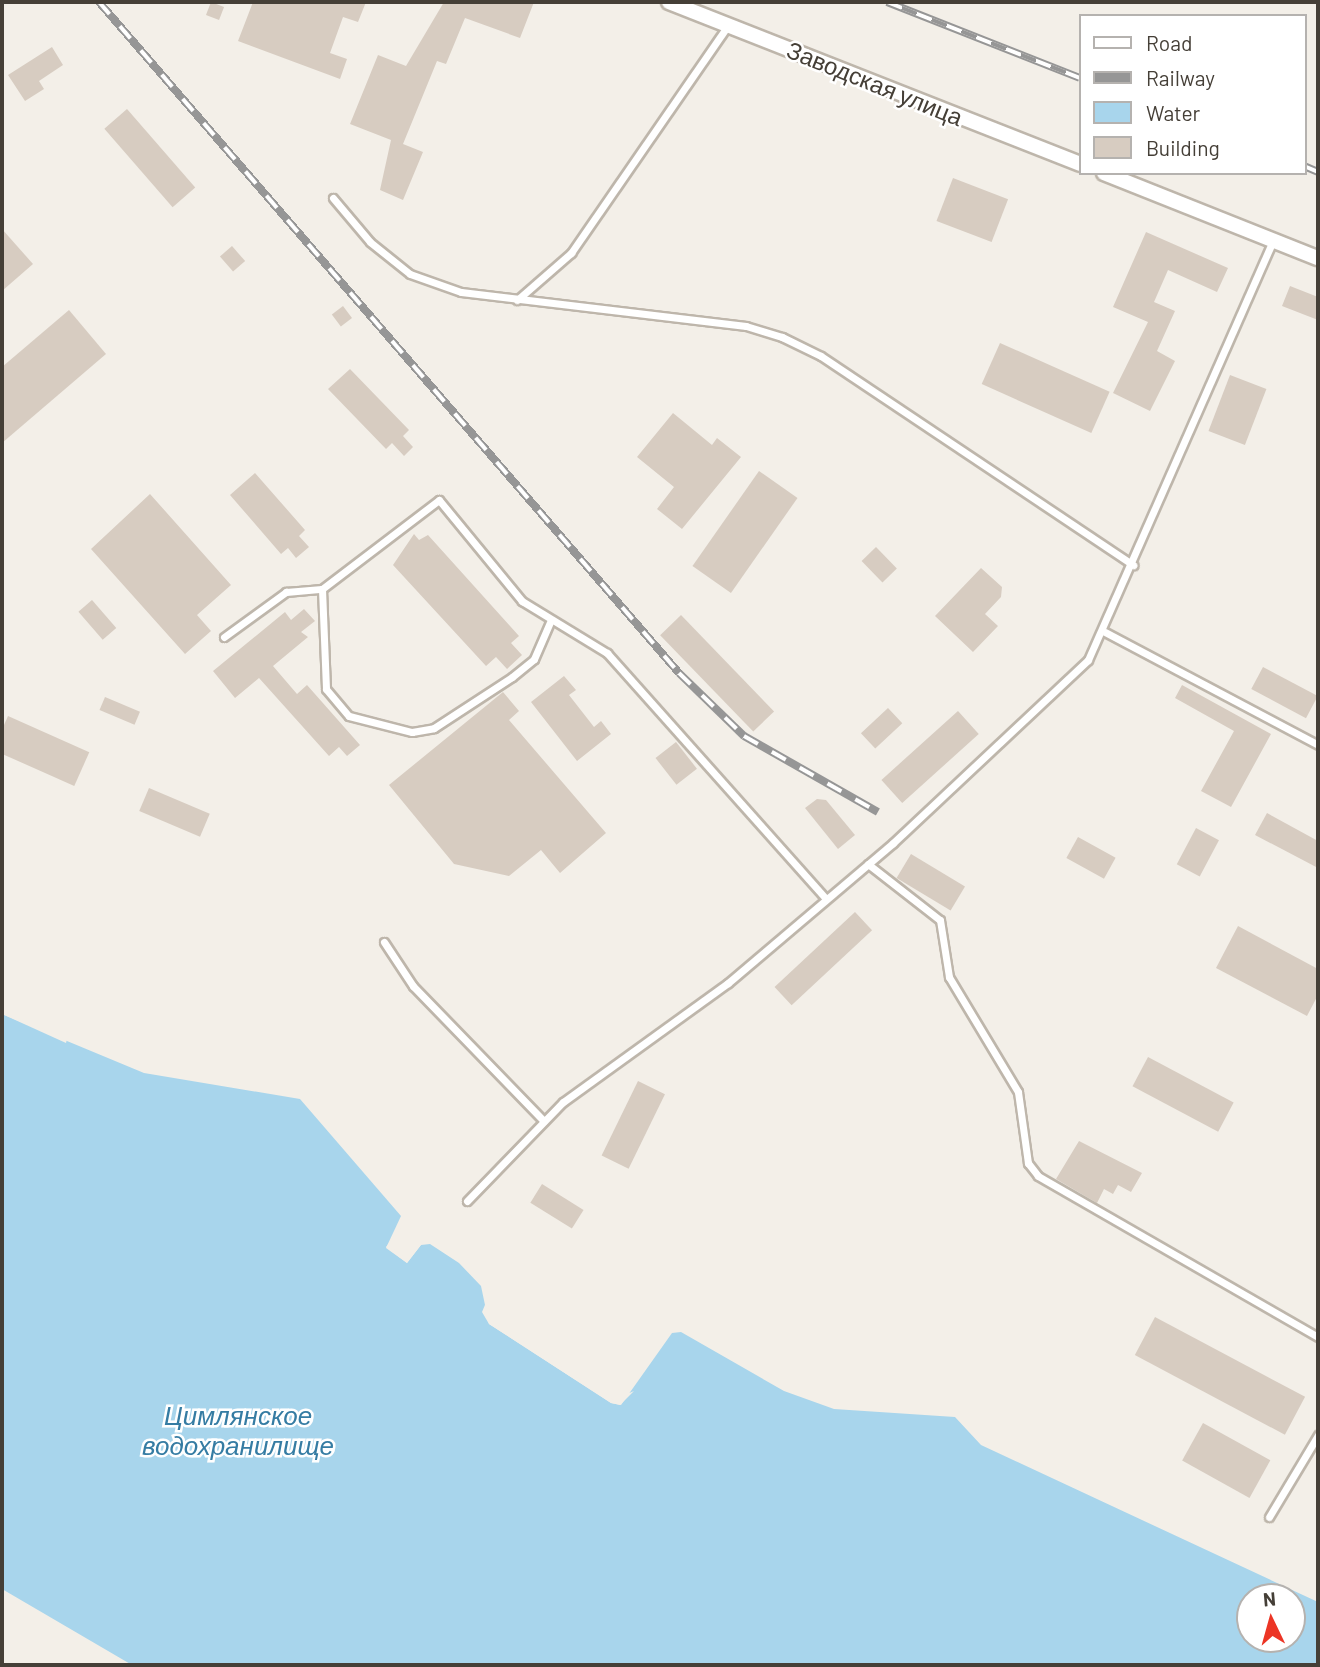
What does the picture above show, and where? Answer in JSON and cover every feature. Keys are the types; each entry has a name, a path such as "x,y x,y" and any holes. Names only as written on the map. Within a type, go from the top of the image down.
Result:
{"street":[{"name":"Заводская улица","path":"669,2 1078,163"},
{"path":"1109,175 1318,258"}],"lane":[{"path":"517,300 571,253 729,25"},
{"path":"333,198 370,242 410,274 460,292 746,326 782,337 821,356 1133,565"},
{"path":"467,1201 544,1121 728,983 868,864 1062,689 1104,632 1273,240"},
{"path":"224,637 286,592 322,589 439,500 522,601 550,622 607,653 826,900"},
{"path":"322,589 326,689 349,716 412,732 433,728 512,677 534,659 550,622"},
{"path":"1104,632 1318,745"},
{"path":"868,864 940,920 949,977 1018,1092 1028,1163 1038,1176 1318,1337"},
{"path":"384,943 413,986 544,1121"},
{"path":"1269,1517 1318,1435"}],"water":[{"name":"Цимлянское водохранилище","path":"2,1014 144,1073 300,1099 401,1216 386,1248 407,1263 421,1245 430,1244 459,1263 481,1286 489,1324 611,1403 621,1405 672,1333 681,1332 784,1391 834,1409 955,1417 981,1445 1277,1583 1236,1583 1236,1653 1306,1653 1306,1596 1318,1602 1318,1665 132,1665 2,1589"}],"pier":[{"path":"2,1011 67,1039 66,1043 2,1014"},
{"path":"403,1225 391,1247 407,1259 424,1241 407,1263 386,1247"},
{"path":"487,1300 491,1321 613,1400 634,1391 620,1405 611,1403 489,1324 482,1312"}],"building":[{"path":"211,2 224,7 219,20 206,15"},
{"path":"253,2 366,2 358,22 343,17 330,53 347,59 340,79 238,41"},
{"path":"444,2 534,2 520,38 465,18 446,64 437,61 403,144 423,152 403,200 380,190 391,140 350,124 378,55 406,66"},
{"path":"52,47 63,65 39,81 44,89 25,101 8,75"},
{"path":"127,109 195,187 173,207 104,129"},
{"path":"953,178 1008,199 992,242 937,221"},
{"path":"2,229 33,264 2,291"},
{"path":"1146,232 1228,268 1217,292 1168,270 1154,302 1175,311 1157,351 1175,361 1150,411 1113,393 1148,322 1113,307"},
{"path":"232,246 245,261 233,272 220,256"},
{"path":"1290,286 1318,297 1318,320 1282,306"},
{"path":"343,306 352,318 341,326 332,314"},
{"path":"69,310 106,354 2,443 2,367"},
{"path":"1000,343 1110,392 1091,433 982,384"},
{"path":"350,369 409,430 403,436 413,447 404,456 392,443 386,449 328,389"},
{"path":"1230,375 1266,389 1245,445 1208,431"},
{"path":"673,413 712,445 717,438 741,457 682,529 657,509 674,487 637,457"},
{"path":"759,471 798,498 731,593 692,566"},
{"path":"255,473 305,530 299,536 309,547 296,558 288,548 281,554 230,495"},
{"path":"150,494 231,585 197,615 211,631 185,654 91,549"},
{"path":"414,534 419,540 428,535 519,636 511,643 522,655 507,669 496,657 486,666 393,565"},
{"path":"876,547 897,569 882,582 862,561"},
{"path":"981,568 1002,587 1001,597 985,614 998,626 973,652 935,616"},
{"path":"92,600 116,628 103,640 78,612"},
{"path":"304,609 315,621 301,632 308,637 273,666 297,694 307,685 360,745 347,756 339,747 329,756 259,678 235,698 213,671 285,612 291,620"},
{"path":"681,615 774,711 753,732 660,635"},
{"path":"1263,667 1318,696 1306,718 1251,689"},
{"path":"564,676 576,690 569,695 594,727 601,721 611,734 577,761 531,702"},
{"path":"1182,685 1271,734 1231,807 1201,791 1234,731 1175,698"},
{"path":"503,692 519,711 509,720 606,833 560,873 541,850 509,876 454,864 389,785"},
{"path":"105,697 140,712 135,725 100,710"},
{"path":"888,708 902,723 875,749 861,733"},
{"path":"958,711 979,734 902,803 881,780"},
{"path":"8,716 89,752 74,786 2,754 2,729"},
{"path":"676,742 697,769 676,785 656,758"},
{"path":"149,788 210,814 200,837 139,811"},
{"path":"817,799 826,800 855,835 838,849 805,808"},
{"path":"1267,813 1318,841 1318,868 1255,835"},
{"path":"1196,828 1219,840 1200,876 1177,864"},
{"path":"1078,837 1116,858 1104,879 1066,858"},
{"path":"911,854 965,886 951,910 897,878"},
{"path":"855,912 872,930 792,1005 775,987"},
{"path":"1238,926 1318,969 1318,995 1307,1016 1216,968"},
{"path":"1148,1057 1234,1103 1218,1132 1133,1086"},
{"path":"638,1081 665,1094 629,1169 602,1156"},
{"path":"1079,1141 1142,1173 1131,1192 1118,1185 1113,1194 1104,1189 1097,1203 1056,1179"},
{"path":"542,1184 584,1210 572,1229 530,1203"},
{"path":"1155,1317 1305,1397 1285,1435 1135,1355"},
{"path":"1203,1423 1270,1460 1249,1498 1182,1461"}],"railway":[{"path":"99,2 679,673 744,736 878,812"},
{"path":"887,2 1078,77"},
{"path":"1306,167 1318,172"}]}
